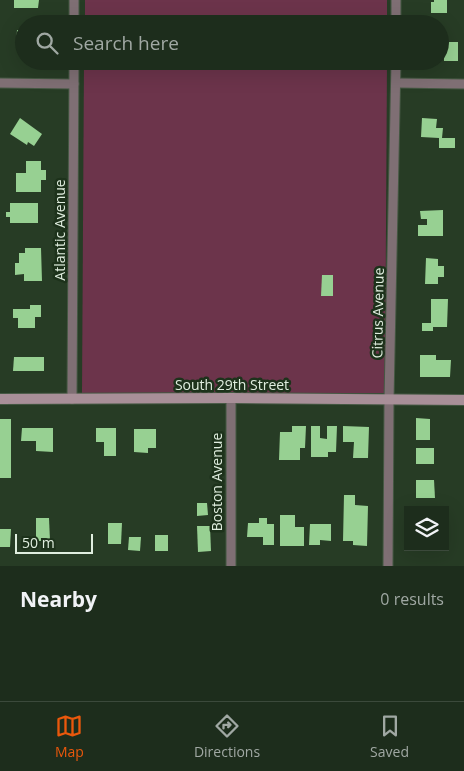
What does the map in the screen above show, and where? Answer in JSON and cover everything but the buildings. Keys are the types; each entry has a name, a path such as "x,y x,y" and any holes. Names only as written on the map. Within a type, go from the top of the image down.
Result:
{"street":[{"path":"74,0 74,15"},
{"path":"396,0 396,15"},
{"name":"Atlantic Avenue","path":"72,399 74,70"},
{"name":"Citrus Avenue","path":"388,566 389,400 396,70"},
{"path":"0,83 74,84"},
{"path":"397,83 464,84"},
{"name":"Boston Avenue","path":"230,566 231,398"},
{"name":"South 29th Street","path":"0,399 464,400"}],"shaded area":[{"path":"85,0 387,0 387,15 85,15"},
{"path":"84,70 387,70 385,393 82,393"}]}
